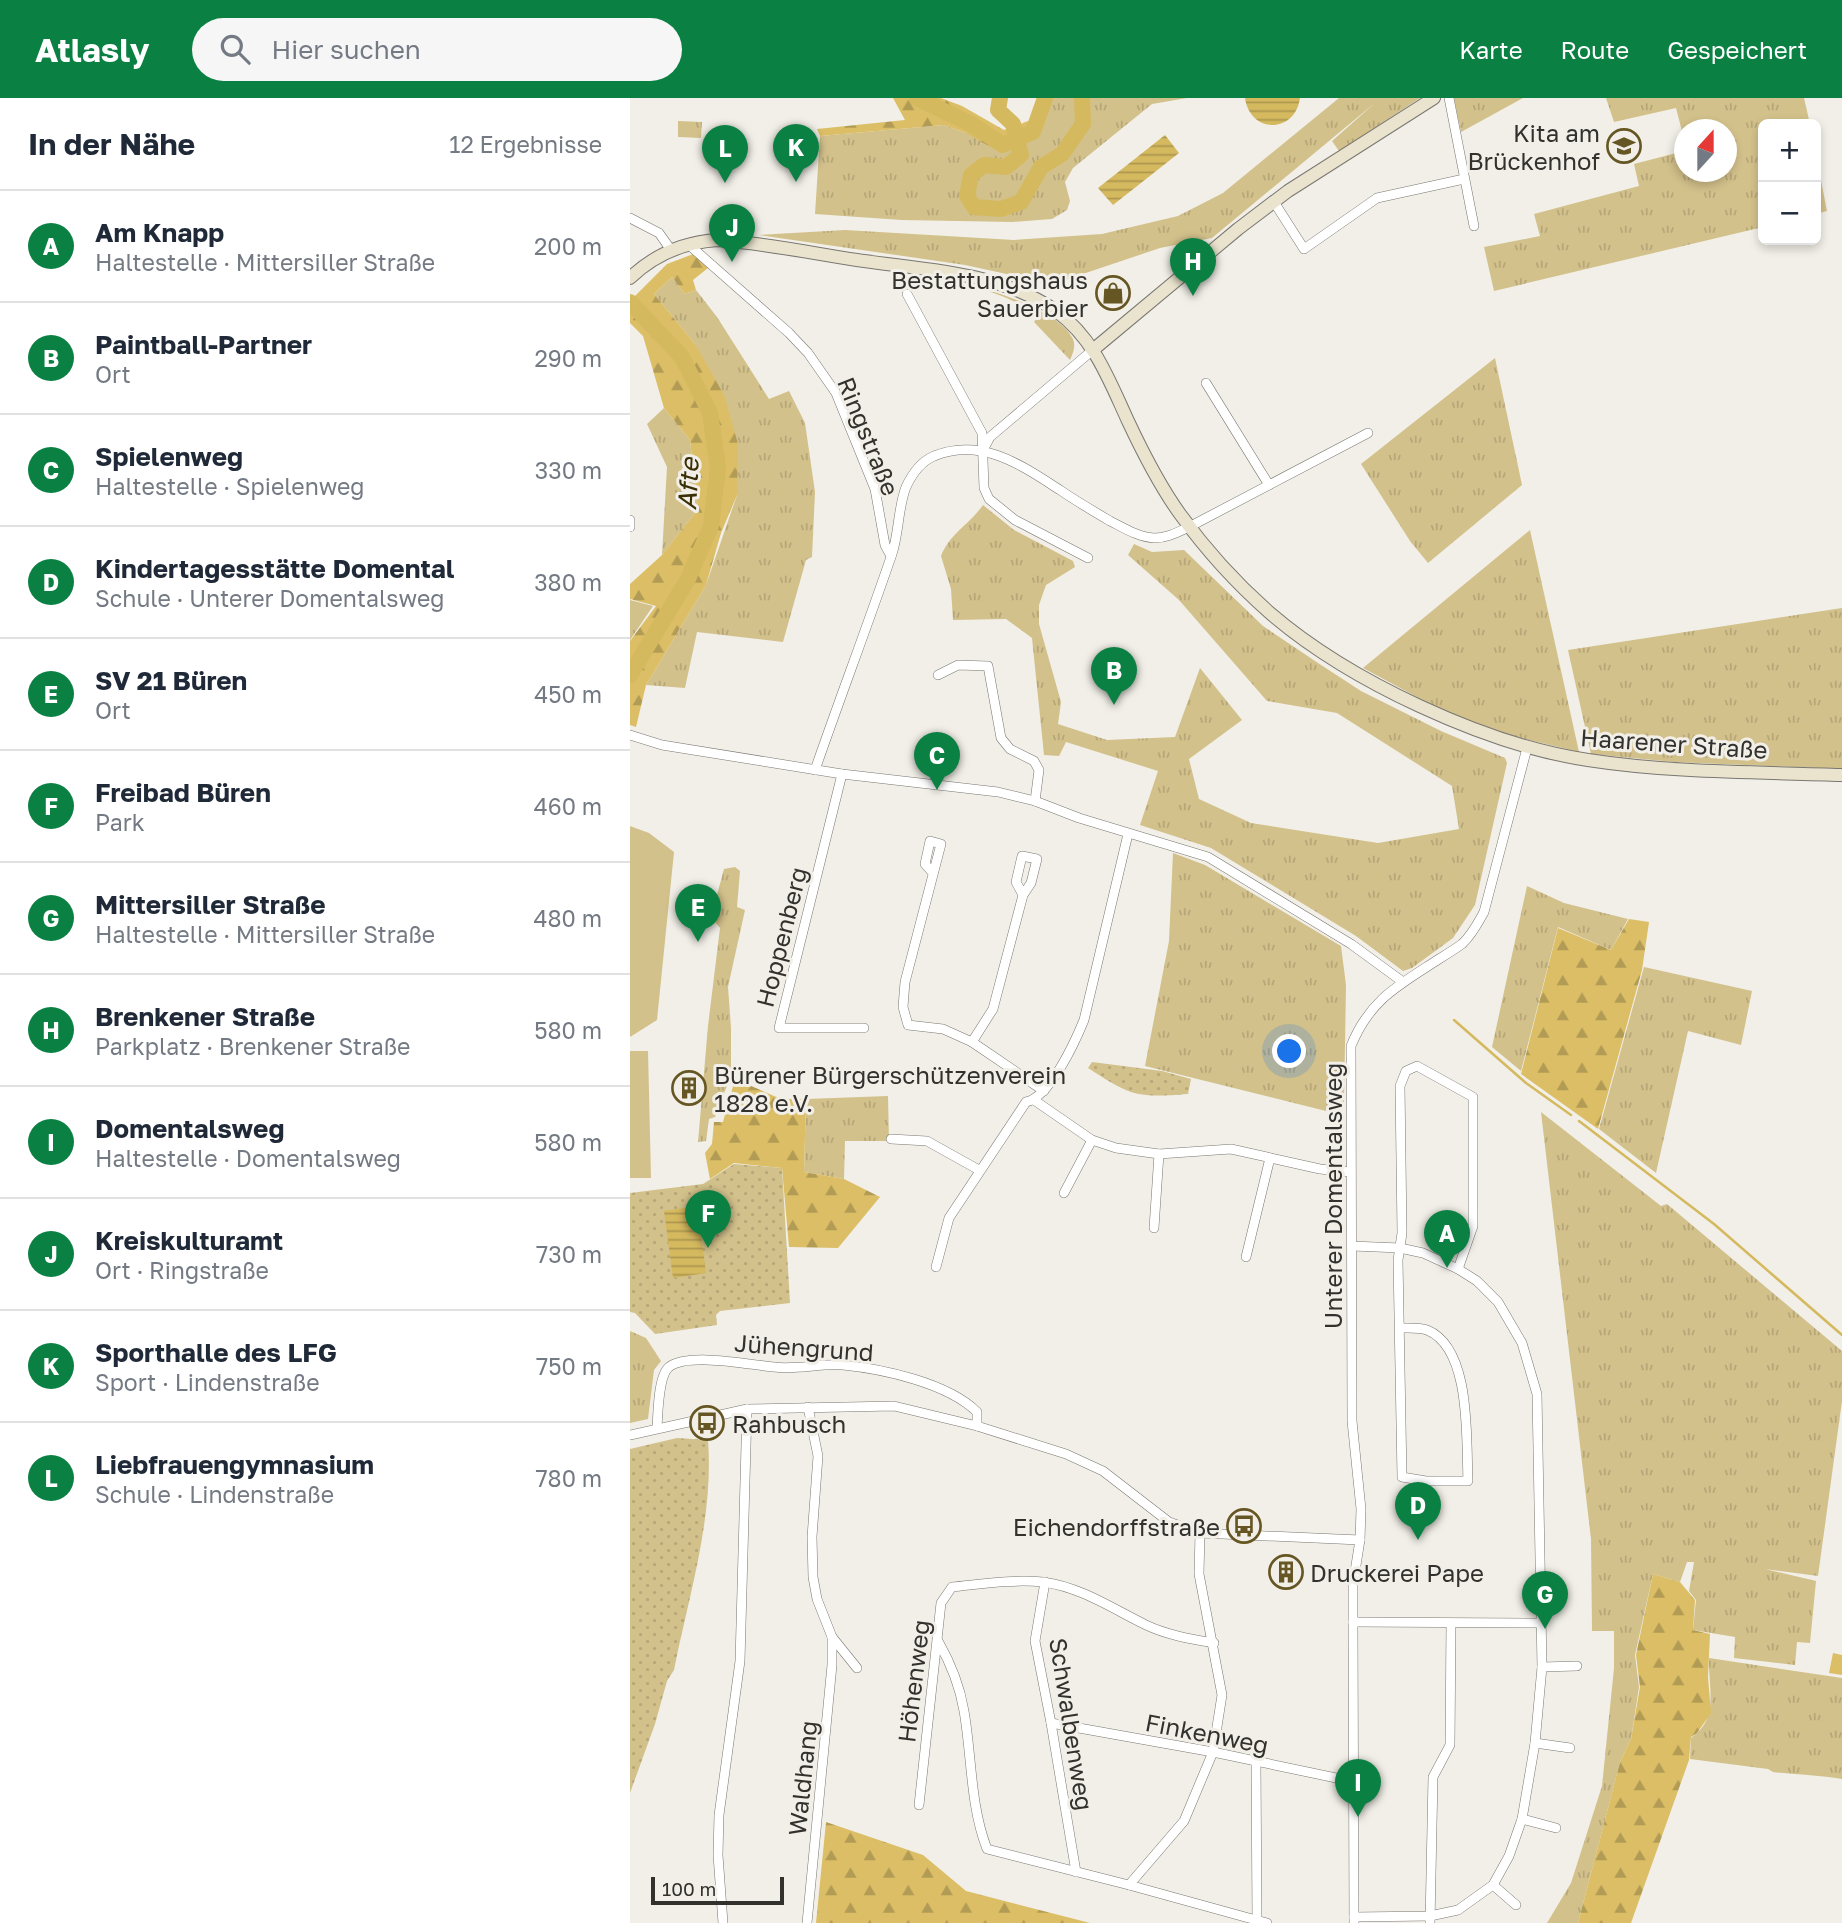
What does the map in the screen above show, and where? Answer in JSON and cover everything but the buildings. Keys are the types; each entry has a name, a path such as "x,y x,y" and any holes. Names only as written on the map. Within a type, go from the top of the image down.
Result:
{"main road":[{"path":"1094,349 1274,202 1434,98"},
{"name":"Haarener Straße","path":"631,277 671,250 703,241 732,241 991,281 1028,294 1070,322 1094,349 1168,496 1189,527 1229,573 1262,605 1323,651 1368,679 1442,716 1527,748 1636,766 1842,775"}],"street":[{"path":"1449,98 1474,226"},
{"path":"1274,202 1304,249 1377,198 1464,179"},
{"path":"630,218 659,233 671,250"},
{"name":"Ringstraße","path":"688,244 789,333 808,353 836,393 875,489 886,545 891,556"},
{"path":"907,294 982,433 984,488 989,499 1015,520 1088,558"},
{"path":"983,450 990,437 1094,349"},
{"path":"1206,383 1269,485"},
{"path":"815,769 898,535 905,490 918,467 930,457 945,452 983,450 1020,464 1079,503 1142,536 1169,536 1368,433"},
{"path":"630,520 630,527"},
{"path":"939,675 958,665 989,666 1002,738 1010,749 1034,761 1038,770 1035,801"},
{"path":"630,735 662,745 842,774 999,792 1035,801 1128,834 1208,857 1351,944 1403,982"},
{"name":"Unterer Domentalsweg","path":"1354,1920 1353,1584 1360,1541 1361,1509 1352,1421 1351,1046 1360,1023 1377,1003 1403,982 1463,943 1484,912 1527,748"},
{"name":"Hoppenberg","path":"842,774 779,1028 864,1028"},
{"path":"936,1267 949,1218 1026,1102 1034,1100 1044,1091 1076,1040 1084,1020 1128,834"},
{"path":"933,873 905,982 903,1007 908,1025 943,1029 972,1042 1044,1091"},
{"path":"972,1042 993,1009 1023,895"},
{"path":"1399,1328 1426,1329 1447,1344 1459,1368 1468,1482 1426,1481 1402,1477 1399,1328 1398,1260 1402,1233 1401,1086 1405,1071 1417,1066 1473,1097 1473,1226 1458,1269"},
{"path":"1034,1100 1091,1140 1116,1148 1159,1154 1231,1149 1320,1169 1350,1172"},
{"path":"891,1139 927,1141 979,1170"},
{"path":"1064,1193 1091,1140"},
{"path":"1154,1228 1159,1154"},
{"path":"1246,1257 1270,1158"},
{"path":"1352,1246 1400,1248 1423,1253 1458,1269 1476,1281 1498,1302 1512,1322 1531,1367 1537,1394 1542,1667 1535,1743 1522,1819 1509,1856 1493,1885 1458,1910 1430,1920 1354,1920"},
{"name":"Jühengrund","path":"657,1428 662,1380 668,1368 682,1361 722,1360 778,1368 842,1365 914,1380 968,1403 977,1412 977,1426"},
{"path":"630,1435 747,1409 894,1406 977,1426 1066,1454 1103,1471 1169,1522 1200,1533 1360,1541"},
{"name":"Waldhang","path":"808,1407 818,1456 812,1537 813,1577 817,1599 832,1637 857,1668"},
{"path":"723,1923 718,1855 719,1815 740,1661 747,1409"},
{"path":"1129,1885 1184,1821 1213,1752 1222,1695 1199,1574 1200,1533"},
{"name":"Höhenweg","path":"919,1805 941,1603 952,1587 1013,1581 1045,1582 1093,1596 1149,1626 1185,1638 1214,1643"},
{"name":"Schwalbenweg","path":"1045,1582 1035,1641 1076,1872"},
{"path":"1353,1622 1541,1623"},
{"path":"1430,1920 1433,1777 1450,1745 1451,1623"},
{"name":"Waldhang","path":"807,1923 832,1665 832,1637"},
{"path":"938,1641 950,1665 964,1709 979,1827 987,1849 1267,1923"},
{"path":"1542,1667 1577,1667"},
{"name":"Finkenweg","path":"1051,1723 1213,1752 1355,1782"},
{"path":"1535,1743 1570,1748"},
{"path":"1256,1762 1257,1920"},
{"path":"1522,1819 1556,1828"},
{"path":"1493,1885 1516,1905"}],"green space":[{"path":"893,98 941,98 962,106 1004,130 1031,120 1039,98 1052,98 1035,139 1001,153 966,133 944,125 820,136 817,129 905,120"},
{"path":"1052,98 1187,98 1152,104 1073,168 1065,182 1070,201 1067,210 1052,219 1013,222 902,220 815,214 820,136 944,125 966,133 1035,139"},
{"path":"1339,98 1420,98 1339,151 1332,141 1376,102 1212,238 1160,248 1053,284 965,265 759,235 845,230 1014,240 1102,234 1178,216 1223,193"},
{"path":"1454,98 1523,98 1461,132"},
{"path":"1606,98 1804,98 1809,119 1758,119 1758,228 1494,291 1484,247 1540,236 1534,214 1639,186 1634,164 1674,154 1674,182 1737,182 1737,119 1679,119 1676,108 1614,122"},
{"path":"678,121 702,122 701,138 678,137"},
{"path":"1821,180 1827,211 1821,213"},
{"path":"696,253 708,268 693,280 696,290 685,294 672,277 654,294 695,344 724,395 738,444 737,495 721,533 706,585 646,685 636,727 630,725 630,641 656,606 630,599 630,584 662,555 698,509 690,440 664,408 643,336 630,323 630,301 667,264"},
{"path":"672,277 685,294 696,290 717,317 769,399 789,391 805,423 815,492 812,557 806,560 783,642 697,632 685,688 646,685 706,585 737,495 695,344 654,294"},
{"path":"976,287 1015,299 1056,321 1073,339 1074,347 1070,360 1034,322 1036,319 1024,307"},
{"path":"1495,358 1522,485 1428,563 1410,541 1361,464"},
{"path":"664,408 690,440 698,509 662,555 667,467 647,424"},
{"path":"983,505 1014,530 1073,561 1075,567 1046,585 1039,605 1039,624 1061,702 1058,724 1107,740 1175,737 1200,668 1242,720 1189,759 1199,799 1251,823 1378,843 1459,829 1452,786 1337,713 1267,701 1179,600 1128,555 1134,544 1152,552 1184,550 1263,626 1361,691 1441,731 1505,758 1507,763 1475,905 1453,938 1412,968 1403,971 1356,936 1211,848 1140,825 1158,771 1066,742 1059,756 1044,755 1032,638 1006,619 953,620 951,589 941,556 949,541"},
{"path":"1530,530 1579,752 1512,736 1441,710 1363,668"},
{"path":"630,600 653,606 630,640"},
{"path":"1842,608 1842,769 1674,762 1591,754 1568,650"},
{"path":"630,826 649,833 674,852 657,1020 630,1037"},
{"path":"1173,853 1205,865 1341,946 1346,985 1344,1103 1330,1112 1145,1066 1169,941"},
{"path":"735,867 740,871 737,907 745,910 728,987 731,1075 715,1117 709,1119 706,1141 698,1142 720,928 711,917 724,869"},
{"path":"1527,886 1564,903 1628,919 1611,950 1558,927 1521,1071 1492,1047"},
{"path":"1629,919 1649,922 1642,970 1598,1129 1521,1074 1558,928 1611,950"},
{"path":"1644,967 1752,991 1741,1045 1688,1031 1656,1173 1599,1129"},
{"path":"630,1051 648,1051 651,1178 630,1178"},
{"path":"1092,1062 1162,1071 1191,1079 1188,1094 1156,1096 1125,1090 1088,1068"},
{"path":"735,1079 781,1099 806,1099 804,1172 844,1179 880,1197 838,1248 789,1247 782,1168 734,1163 710,1179 705,1153 712,1144 714,1122 723,1122"},
{"path":"888,1096 889,1141 845,1141 844,1179 804,1172 806,1099"},
{"path":"1541,1112 1661,1206 1667,1204 1842,1351 1842,1401 1818,1576 1765,1569 1816,1581 1810,1643 1797,1642 1795,1665 1734,1658 1735,1637 1693,1630 1696,1600 1689,1591 1694,1562 1687,1562 1680,1582 1653,1574 1635,1655 1639,1687 1631,1739 1620,1762 1578,1923 1547,1923 1571,1883 1602,1786 1614,1668 1614,1631 1592,1631 1591,1539"},
{"path":"734,1164 782,1168 790,1303 720,1311 716,1315 717,1325 655,1334 635,1313 630,1312 630,1193 703,1184"},
{"path":"630,1331 646,1338 661,1361 654,1370 648,1419 630,1423"},
{"path":"677,1438 708,1440 709,1469 704,1527 674,1670 667,1681 630,1793 630,1449"},
{"path":"1653,1574 1680,1582 1695,1600 1693,1630 1710,1634 1708,1677 1711,1713 1691,1737 1689,1760 1631,1923 1578,1923 1620,1762 1631,1739 1640,1687 1636,1655"},
{"path":"1833,1653 1842,1655 1842,1675 1829,1673"},
{"path":"1709,1658 1842,1678 1842,1779 1690,1759 1691,1738 1700,1730 1709,1712"},
{"path":"826,1822 923,1855 966,1891 1090,1923 816,1923"}],"shaded area":[{"path":"1245,98 1300,98 1290,118 1272,125 1255,118"},
{"path":"1165,135 1179,153 1113,205 1098,188"},
{"path":"697,1206 706,1273 673,1278 664,1211"}],"waterway":[{"path":"917,98 971,124 1003,145 1033,132 1045,98"},
{"path":"1000,98 998,110 1013,124 1021,155 1006,167 984,165 971,175 967,196 974,207 1001,209 1021,202 1041,167 1062,154 1083,124 1082,98"},
{"name":"Afte","path":"630,302 682,357 710,413 718,468 711,526 688,579 630,675"},
{"path":"1454,1020 1526,1083 1571,1115"},
{"path":"1579,1121 1714,1224 1842,1335"}],"place":[{"name":"Kita am Brückenhof","path":"1624,146"},
{"name":"Sporthalle des LFG","path":"796,182"},
{"name":"Liebfrauengymnasium","path":"725,183"},
{"name":"Kreiskulturamt","path":"732,262"},
{"name":"Bestattungshaus Sauerbier","path":"1113,293"},
{"name":"Brenkener Straße","path":"1193,296"},
{"name":"Paintball-Partner","path":"1114,705"},
{"name":"Spielenweg","path":"937,790"},
{"name":"SV 21 Büren","path":"698,942"},
{"name":"Bürener Bürgerschützenverein 1828 e.V.","path":"689,1088"},
{"name":"Freibad Büren","path":"708,1248"},
{"name":"Am Knapp","path":"1447,1268"},
{"name":"Rahbusch","path":"707,1423"},
{"name":"Eichendorffstraße","path":"1244,1526"},
{"name":"Kindertagesstätte Domental","path":"1418,1540"},
{"name":"Druckerei Pape","path":"1286,1572"},
{"name":"Mittersiller Straße","path":"1545,1629"},
{"name":"Domentalsweg","path":"1358,1817"}]}
